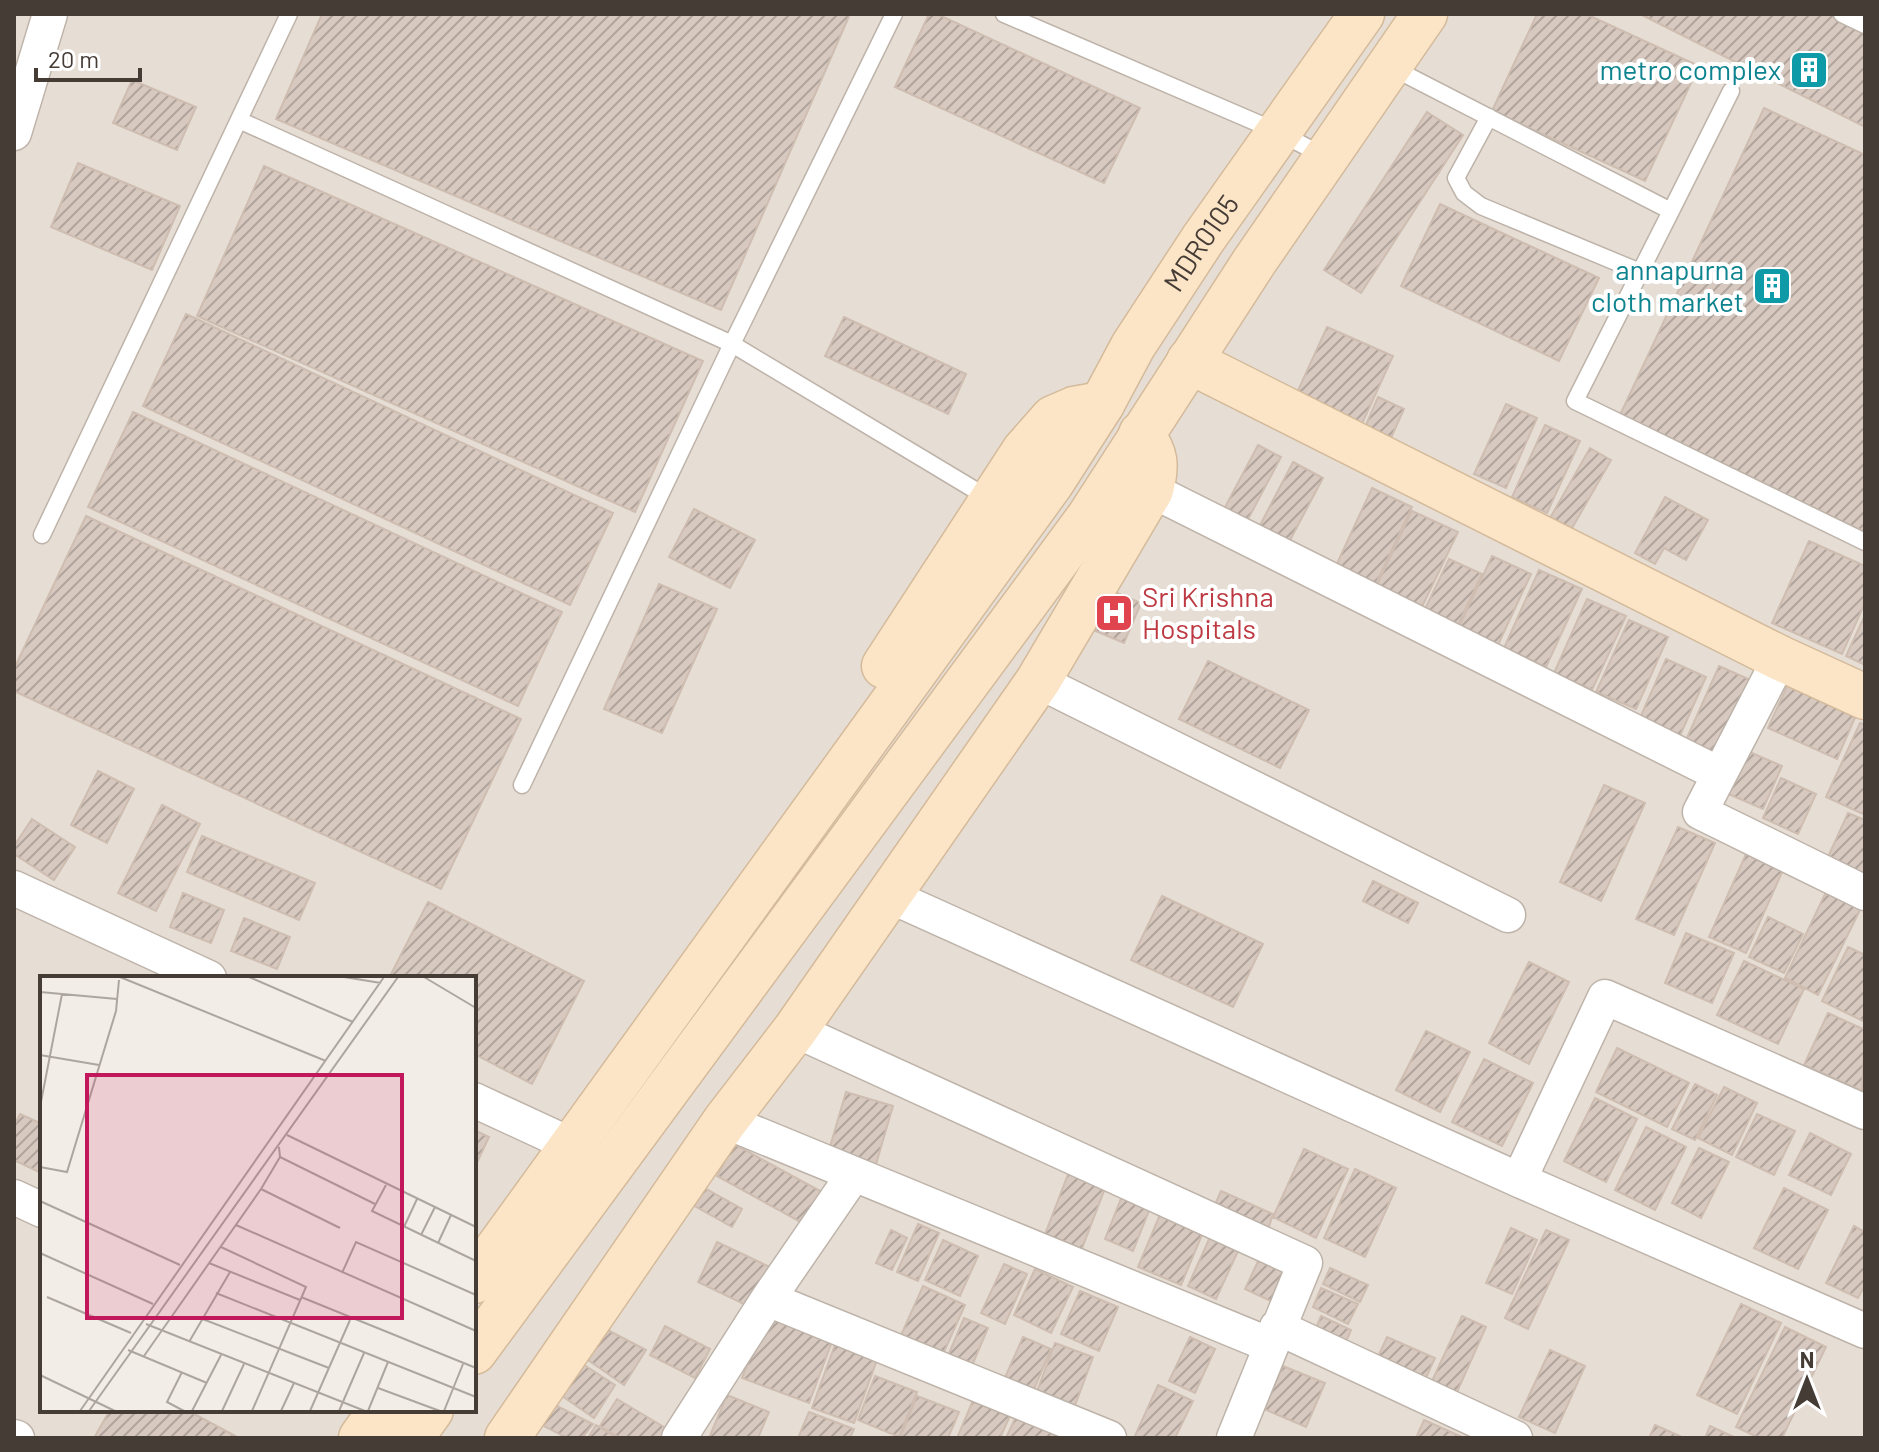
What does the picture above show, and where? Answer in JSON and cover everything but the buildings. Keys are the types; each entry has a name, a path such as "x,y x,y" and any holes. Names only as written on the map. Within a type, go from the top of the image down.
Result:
{"main road":[{"name":"MDR0105","path":"476,1278 1052,482 1102,404 1133,346 1276,131 1362,14"},
{"name":"MDR0105","path":"476,1349 1089,517 1189,361 1425,14"},
{"path":"1189,361 1780,658 1865,697"},
{"path":"476,1248 873,683 1024,451 1053,418 1074,409 1102,404"},
{"path":"507,1438 725,1121 795,1030 1038,681 1151,490 1156,467 1154,451 1141,434"},
{"path":"342,1438 361,1412"},
{"path":"361,1438 380,1412"},
{"path":"411,1438 430,1412"}],"street":[{"path":"14,133 50,14"},
{"path":"1151,490 1719,774"},
{"path":"1780,658 1700,812 1865,893"},
{"path":"1038,681 1508,915"},
{"path":"14,888 205,976"},
{"path":"888,895 1519,1180 1865,1331"},
{"path":"1519,1180 1605,997 1865,1112"},
{"path":"795,1030 1305,1263 1234,1438"},
{"path":"476,1101 554,1137"},
{"path":"725,1121 1274,1336 1515,1438"},
{"path":"679,1438 768,1299 854,1174"},
{"path":"14,1197 40,1209"},
{"path":"768,1299 1109,1438"}],"lane":[{"path":"42,535 289,14"},
{"path":"522,785 732,344 894,14"},
{"path":"1004,14 1276,131 1326,157"},
{"path":"1842,14 1865,25"},
{"path":"1390,66 1671,211"},
{"path":"1731,91 1575,401 1865,542"},
{"path":"1489,117 1456,178 1464,193 1481,206 1640,272"},
{"path":"239,120 732,344 992,500"}],"shaded area":[{"path":"14,14 1865,14 1865,1438 14,1438"}],"place":[{"name":"metro complex","path":"1809,70"},
{"name":"annapurna cloth market","path":"1772,286"},
{"name":"Sri Krishna Hospitals","path":"1114,613"}]}
